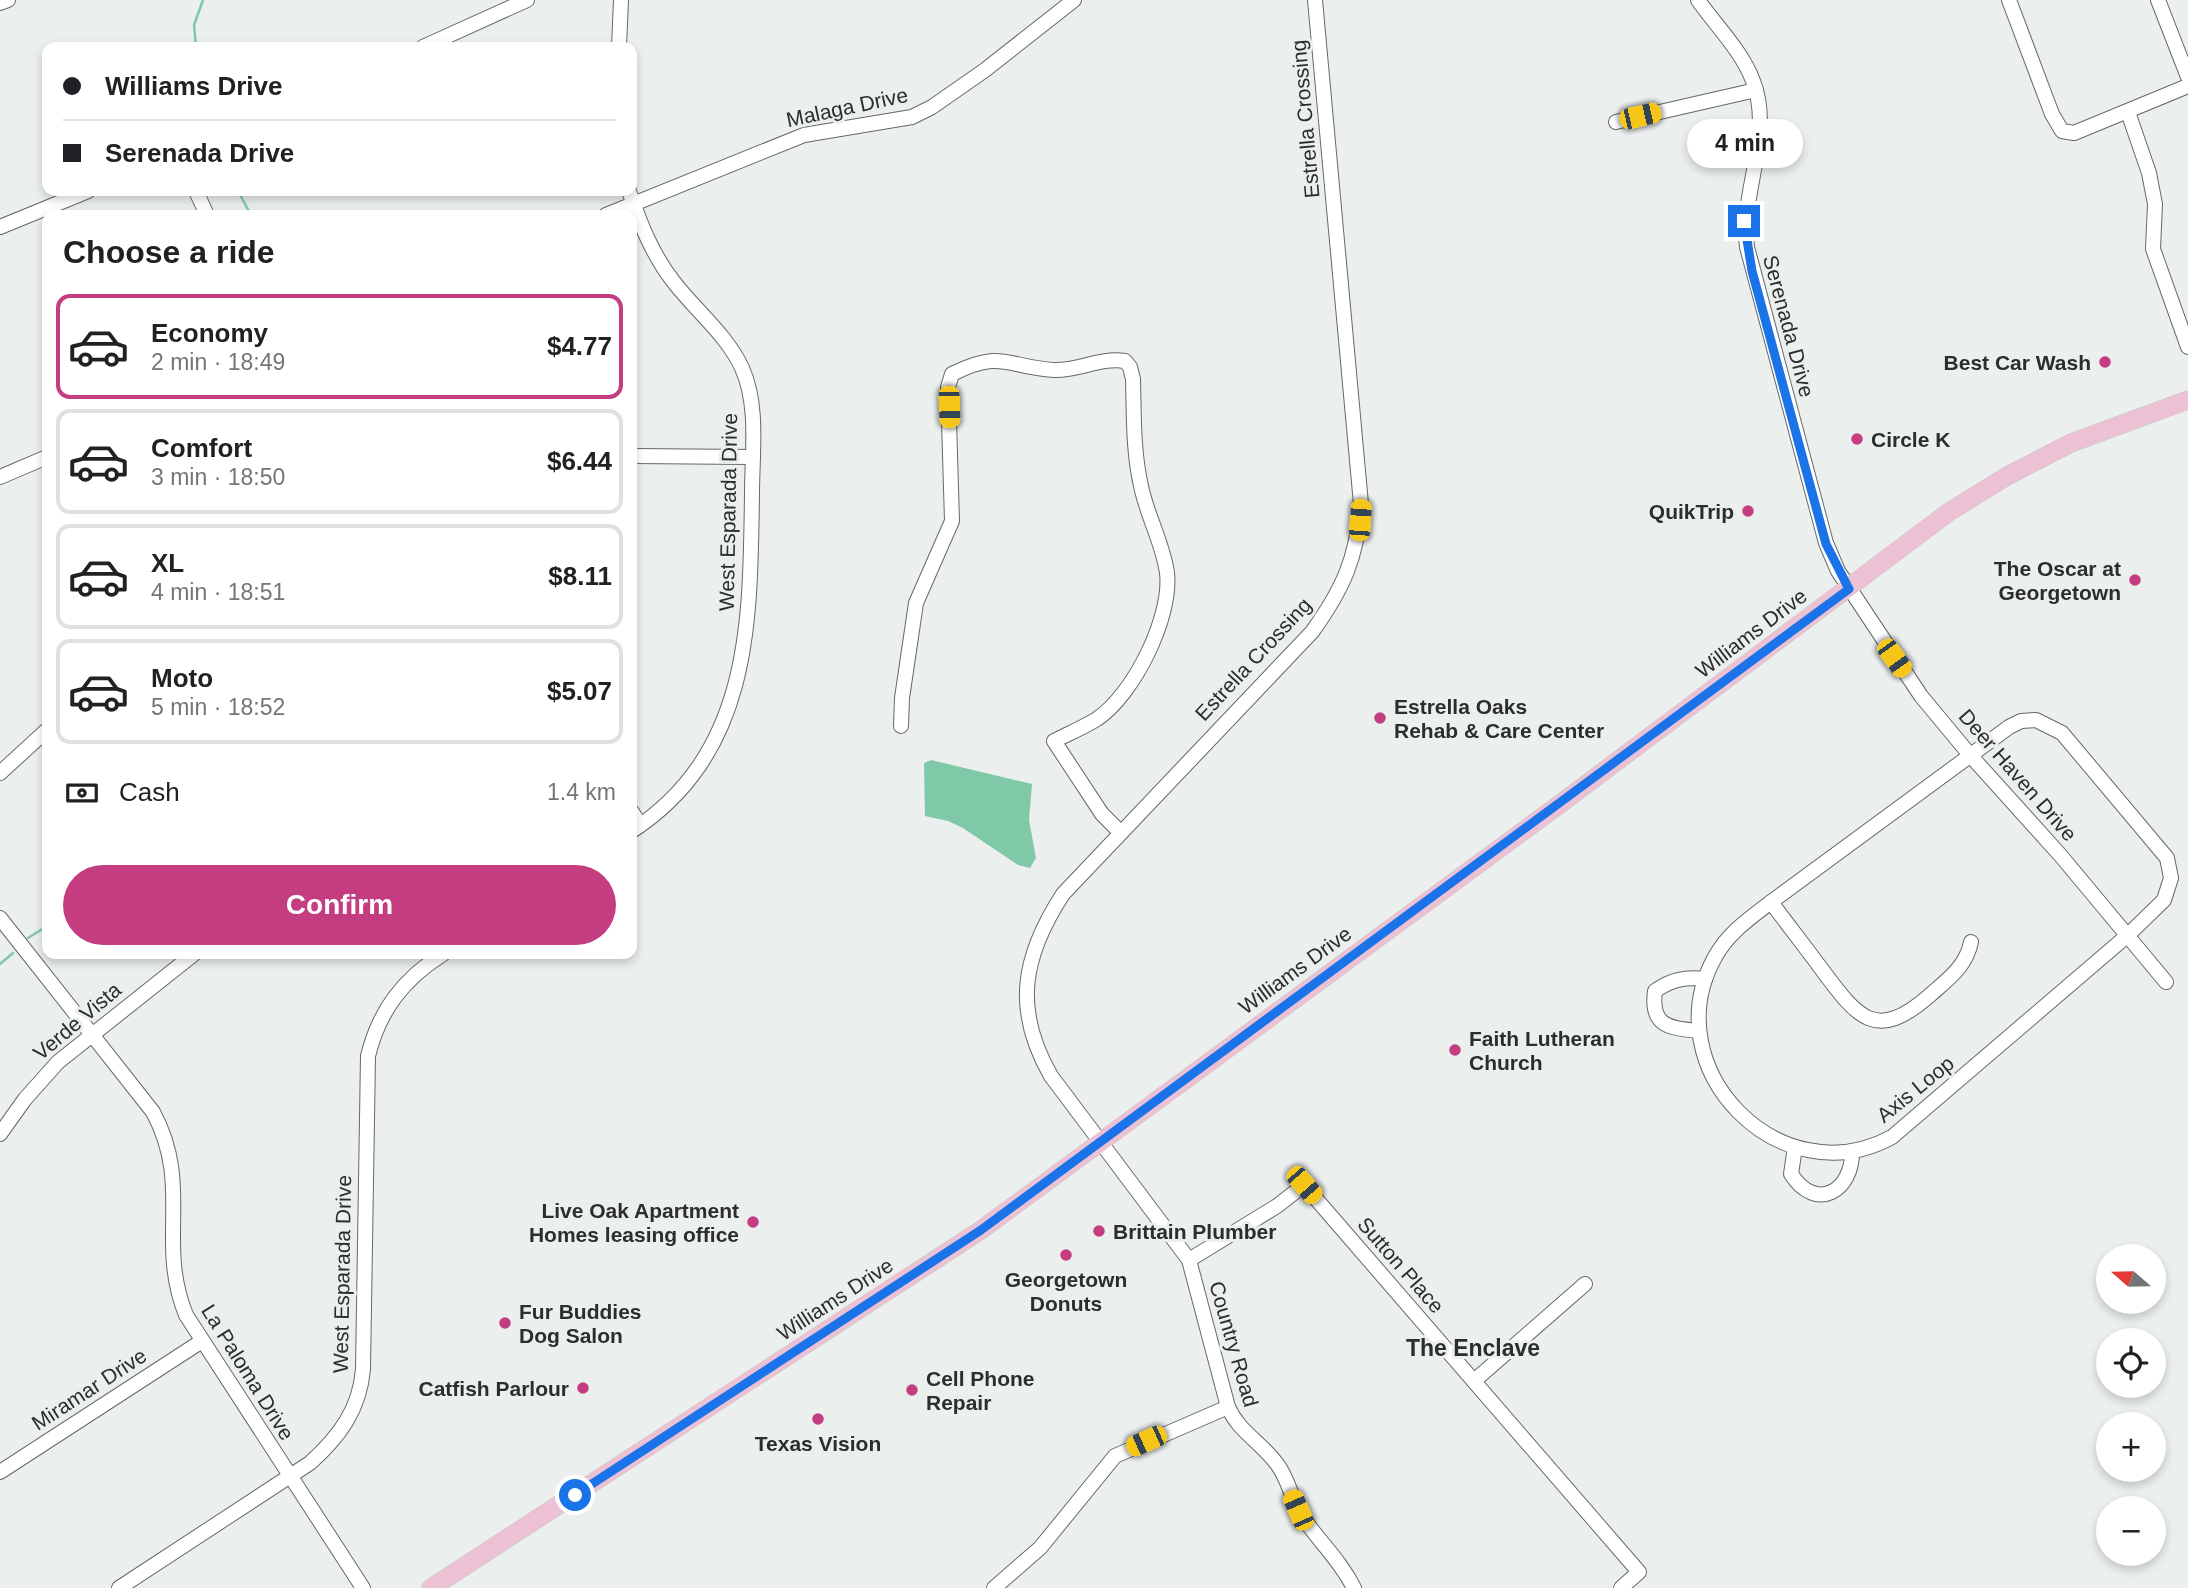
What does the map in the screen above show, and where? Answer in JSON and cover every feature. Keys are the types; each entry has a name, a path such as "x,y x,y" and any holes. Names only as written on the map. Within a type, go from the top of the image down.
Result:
{"main road":[{"name":"Williams Drive","path":"431,1588 879,1299 981,1230 1849,589 1949,512 2007,476 2071,443 2188,400"}],"street":[{"path":"0,4 8,0"},
{"path":"434,42 527,0"},
{"path":"619,42 621,0"},
{"name":"Malaga Drive","path":"637,195 804,135 911,118 977,76 1074,0"},
{"name":"Estrella Crossing","path":"1102,1141 1051,1076 1034,1046 1027,1013 1027,990 1033,953 1046,919 1063,894 1120,832 1312,632 1337,596 1350,567 1359,536 1361,504 1356,439 1315,0"},
{"name":"Serenada Drive","path":"1698,0 1742,59 1756,90 1760,131 1745,209 1747,247 1826,544 1849,589"},
{"path":"2008,0 2056,124 2062,131 2074,133 2188,86"},
{"path":"2158,0 2188,77"},
{"path":"1616,122 1756,90"},
{"path":"2128,112 2149,173 2155,204 2153,249 2188,347"},
{"path":"0,227 76,196"},
{"name":"Malaga Drive","path":"613,210 631,197"},
{"name":"West Esparada Drive","path":"637,210 662,266 729,346 741,367 750,395 752,457 750,597 741,672 702,763 676,796 637,827"},
{"path":"901,726 902,698 916,603 952,521 948,387 952,374 985,359 1006,359 1053,370 1077,368 1094,361 1125,361 1130,367 1133,379 1140,483 1166,569 1168,584 1162,617 1136,673 1114,704 1097,719 1054,741 1098,808 1120,832"},
{"path":"637,456 752,457"},
{"path":"0,477 42,459"},
{"name":"Deer Haven Drive","path":"1849,589 1908,678 1970,755 2061,856 2166,982"},
{"name":"Axis Loop","path":"2036,720 2062,733 2167,858 2171,878 2165,900 1913,1122 1883,1142 1852,1151 1830,1153 1795,1147 1759,1129 1727,1098 1708,1068 1699,1031 1699,1004 1705,979 1729,937 1771,902 1970,755 2021,721 2036,720"},
{"path":"0,773 42,735"},
{"path":"1771,902 1849,1005 1869,1018 1888,1020 1906,1015 1964,963 1971,942"},
{"name":"La Paloma Drive","path":"0,918 153,1112 168,1142 175,1176 171,1255 175,1285 186,1315 363,1588"},
{"name":"Verde Vista","path":"0,1134 40,1079 188,959"},
{"name":"West Esparada Drive","path":"119,1588 291,1477 336,1438 351,1415 362,1384 366,1073 372,1040 386,1009 405,983 436,959"},
{"path":"1699,1031 1671,1028 1659,1020 1653,1007 1655,991 1670,981 1685,978 1705,979"},
{"name":"Country Road","path":"1102,1141 1189,1260 1227,1407 1234,1421 1276,1461 1298,1510 1332,1551 1354,1588"},
{"path":"1795,1147 1791,1174 1805,1189 1819,1195 1832,1192 1844,1184 1851,1173 1852,1151"},
{"name":"Sutton Place","path":"1189,1260 1277,1206 1304,1185 1639,1572 1620,1588"},
{"path":"1474,1381 1585,1284"},
{"name":"Miramar Drive","path":"0,1472 202,1341"},
{"path":"994,1588 1040,1548 1115,1456 1227,1407"}],"shaded area":[{"path":"931,760 1032,784 1029,820 1036,858 1030,868 1018,865 963,828 948,821 925,816 924,763"}],"waterway":[{"path":"196,42 194,25 203,0"},
{"path":"241,196 248,210"},
{"path":"28,938 42,929"},
{"path":"0,964 13,953"}],"place":[{"name":"Best Car Wash","path":"2105,362"},
{"name":"Circle K","path":"1857,439"},
{"name":"QuikTrip","path":"1748,511"},
{"name":"The Oscar at Georgetown","path":"2135,580"},
{"name":"Estrella Oaks Rehab & Care Center","path":"1380,718"},
{"name":"Faith Lutheran Church","path":"1455,1050"},
{"name":"Live Oak Apartment Homes leasing office","path":"753,1222"},
{"name":"Brittain Plumber","path":"1099,1231"},
{"name":"Georgetown Donuts","path":"1066,1255"},
{"name":"Fur Buddies Dog Salon","path":"505,1323"},
{"name":"Catfish Parlour","path":"583,1388"},
{"name":"Cell Phone Repair","path":"912,1390"},
{"name":"Texas Vision","path":"818,1419"}],"district":[{"name":"The Enclave","path":"1473,1348"}],"route":[{"path":"575,1495 981,1230 1849,589 1826,544 1752,271 1744,221"}]}
